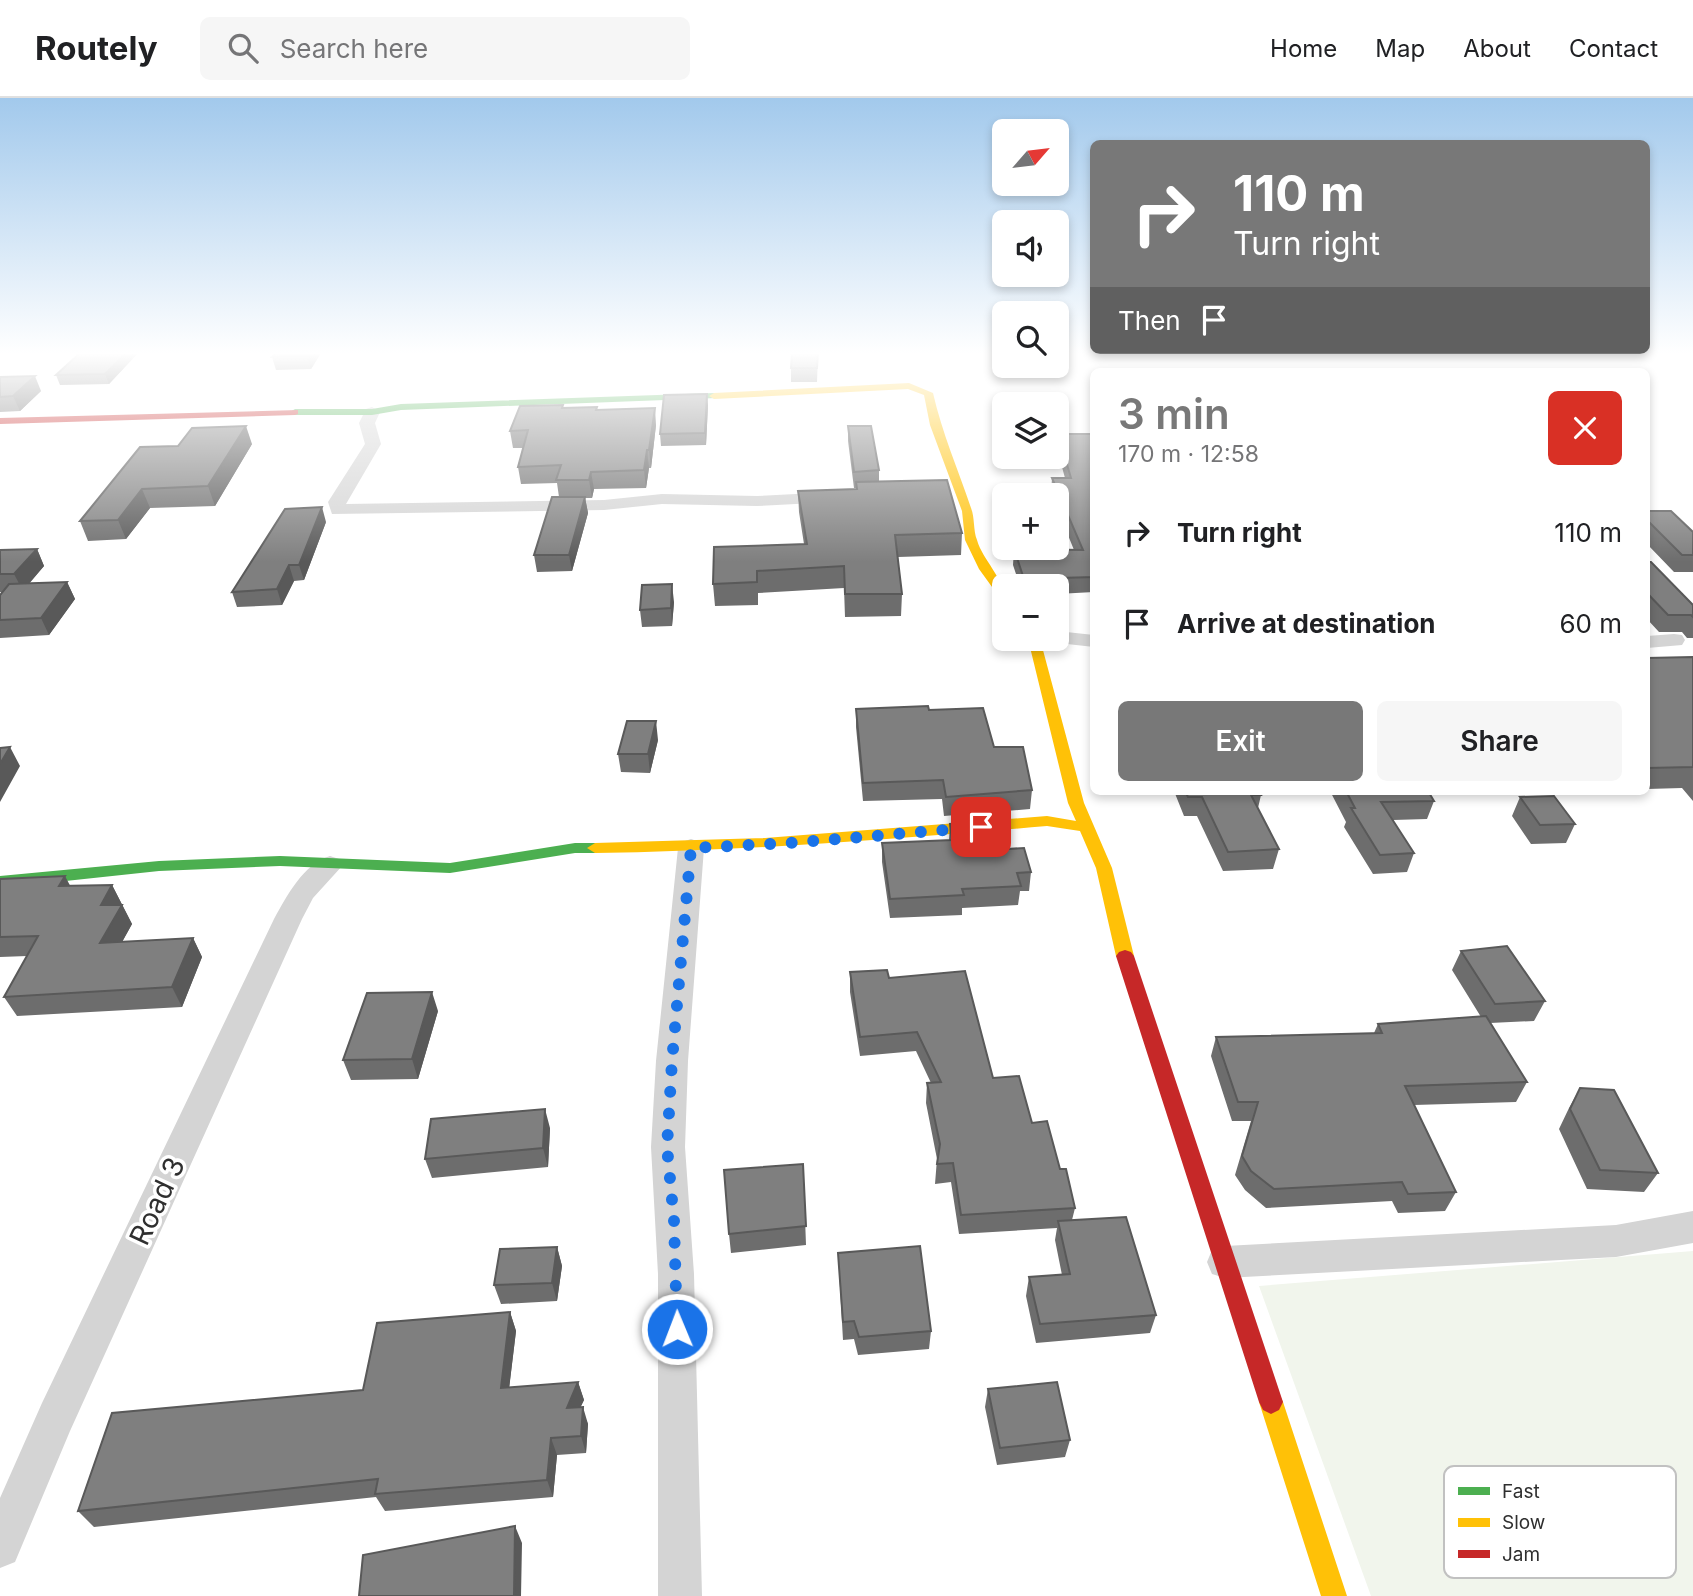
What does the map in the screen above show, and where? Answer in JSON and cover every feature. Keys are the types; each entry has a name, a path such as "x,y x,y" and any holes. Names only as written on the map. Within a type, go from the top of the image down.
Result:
{"street":[{"path":"367,423 373,444 337,502 338,510 604,505 662,499 781,500 858,495"},
{"path":"935,423 952,490 967,511 971,540 992,579"},
{"path":"1069,638 1090,641"},
{"path":"1650,642 1674,640"},
{"path":"1037,651 1081,815 1104,868 1122,947 1334,1596"},
{"path":"0,882 159,866 280,861 450,868 575,848 691,848 790,843 1046,821 1081,815"},
{"path":"680,1596 676,1274 667,1147 691,848"},
{"name":"Road 3","path":"0,1547 56,1417 288,919 302,893 330,865"},
{"path":"1225,1262 1616,1241 1693,1227"}],"shaded area":[{"path":"1693,1251 1693,1596 1371,1596 1259,1286"}],"building":[{"path":"513,423 653,423 644,470 591,472 589,480 556,480 561,465 518,467 528,430 510,431"},
{"path":"661,423 706,423 705,433 660,434"},
{"path":"246,426 208,486 142,489 118,520 80,521 140,447 178,446 192,428"},
{"path":"848,426 871,426 879,470 854,472"},
{"path":"1069,434 1090,434 1090,577 1069,578 1069,574 1022,574 1018,560 1069,560 1069,550 1083,550 1069,517 1069,483 1054,483 1052,478 1071,478 1068,469"},
{"path":"947,480 962,533 895,535 902,594 845,594 844,566 757,571 757,582 713,584 714,547 807,544 798,491 857,489 856,482"},
{"path":"552,497 585,497 569,555 534,555"},
{"path":"322,507 299,565 289,565 277,589 232,592 285,509"},
{"path":"1650,511 1671,511 1693,532 1693,555 1682,555 1650,523"},
{"path":"37,549 14,574 0,574 0,550"},
{"path":"1650,562 1693,605 1693,617 1668,615 1650,596"},
{"path":"67,582 41,618 0,620 0,595 9,584"},
{"path":"672,584 671,608 640,610 642,585"},
{"path":"1693,657 1693,767 1650,768 1650,658"},
{"path":"928,706 929,710 983,708 994,747 1023,747 1032,790 946,797 943,780 863,783 856,709"},
{"path":"627,721 656,721 648,754 618,754"},
{"path":"10,747 0,764 0,748"},
{"path":"1187,795 1251,795 1279,849 1228,852 1202,797"},
{"path":"1348,795 1430,795 1434,801 1381,802 1414,853 1380,855 1351,808 1355,808"},
{"path":"1554,796 1575,824 1540,825 1520,797"},
{"path":"987,821 992,850 1024,848 1031,872 1017,873 1021,886 962,889 964,895 890,899 882,843 952,840 950,824"},
{"path":"65,876 59,886 112,885 101,905 122,905 100,943 193,938 172,987 4,997 38,936 0,937 0,879"},
{"path":"1507,946 1545,1001 1495,1004 1461,951"},
{"path":"887,970 889,978 965,971 993,1078 1019,1076 1032,1123 1047,1121 1060,1169 1066,1169 1075,1208 961,1215 953,1163 937,1164 940,1144 927,1083 941,1082 917,1032 860,1037 850,972"},
{"path":"432,992 412,1059 343,1060 367,993"},
{"path":"1486,1016 1527,1082 1405,1086 1456,1192 1408,1194 1402,1182 1274,1189 1251,1171 1242,1156 1258,1102 1238,1102 1216,1037 1382,1033 1378,1024"},
{"path":"1580,1088 1614,1090 1658,1173 1600,1170 1570,1109"},
{"path":"545,1109 543,1148 425,1159 431,1119"},
{"path":"803,1164 806,1226 729,1234 724,1170"},
{"path":"1126,1217 1156,1315 1040,1324 1029,1277 1070,1274 1058,1221"},
{"path":"920,1246 931,1331 859,1337 854,1321 843,1322 838,1253"},
{"path":"557,1247 552,1283 494,1285 500,1249"},
{"path":"510,1312 501,1388 578,1382 567,1408 583,1407 581,1436 551,1438 547,1480 375,1494 378,1479 78,1511 112,1413 363,1390 377,1323"},
{"path":"1057,1382 1070,1440 1000,1448 988,1389"},
{"path":"515,1526 514,1596 359,1596 363,1555"}],"traffic: fast":[{"path":"0,882 159,866 280,861 450,868 575,848 595,848"}],"traffic: slow":[{"path":"935,423 967,511 971,540 992,579"},
{"path":"1037,651 1076,803 1104,868 1125,956"},
{"path":"595,848 765,843 1047,821 1085,827"},
{"path":"1271,1402 1334,1596"}],"traffic: jam":[{"path":"1125,956 1271,1402"}],"route":[{"path":"677,1329 674,1221 667,1147 691,848 790,843 981,827"}]}
